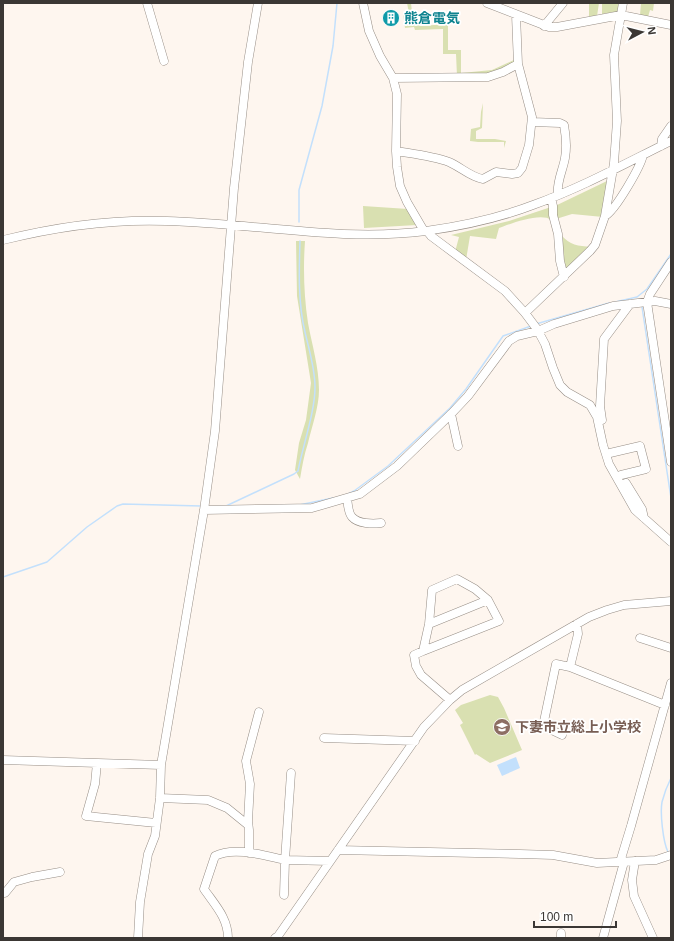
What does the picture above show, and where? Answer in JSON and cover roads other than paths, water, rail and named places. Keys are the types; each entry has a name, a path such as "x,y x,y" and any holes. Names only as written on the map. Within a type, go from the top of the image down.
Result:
{"street":[{"path":"147,3 164,61"},
{"path":"138,938 140,902 148,854 155,836 160,798 161,765 204,510 215,432 231,225 248,69 258,3"},
{"path":"363,3 366,22 371,38 393,78 398,104 396,151 397,167 403,194 411,211 431,236 505,291 526,313 536,327 545,344 552,368 560,384 567,392 590,404 597,417 609,464 635,510 671,542"},
{"path":"487,3 544,26 557,27 621,14 671,26"},
{"path":"544,26 563,3"},
{"path":"526,313 595,245 605,216 613,169 617,121 614,56 623,3"},
{"path":"396,151 445,161 479,179 485,178 496,172 516,174 520,171 529,145 532,122 530,110 520,78 516,15"},
{"path":"393,78 488,77 504,72 518,64"},
{"path":"532,122 560,122 564,126 567,149 553,206 553,215 558,234 560,261 564,276"},
{"path":"661,146 662,139 671,126"},
{"path":"3,240 57,229 106,223 166,221 350,234 426,231 493,218 534,205 554,197 671,141"},
{"path":"605,216 611,212 620,199 640,164 643,155"},
{"path":"671,262 650,294 647,302 671,462"},
{"path":"204,510 312,508 360,494 397,466 451,414 468,396 509,341 517,336 536,327 554,324 613,306 660,301 671,304"},
{"path":"630,304 604,339 600,406 605,439 610,453 621,475 642,509 644,518"},
{"path":"451,414 458,446"},
{"path":"610,453 640,446 646,469 621,475"},
{"path":"347,498 352,517 359,522 375,524 381,523"},
{"path":"423,650 429,624 432,590 457,579 475,589 488,600 499,621 423,650 414,655 416,666 420,675 450,700"},
{"path":"429,624 488,600"},
{"path":"276,938 424,728 450,700 462,690 589,617 624,605 671,601"},
{"path":"570,667 578,634 577,624"},
{"path":"640,638 671,648"},
{"path":"562,735 543,726 556,664 570,667 665,705"},
{"path":"603,938 633,819 671,683"},
{"path":"249,853 248,825 250,784 246,761 260,712"},
{"path":"324,738 415,741"},
{"path":"3,760 161,765"},
{"path":"97,763 95,784 86,816 156,823"},
{"path":"284,895 291,773"},
{"path":"160,798 208,800 227,808 248,825"},
{"path":"338,850 553,855 597,863 656,860 670,856"},
{"path":"228,938 228,930 224,917 204,889 215,856 222,852 249,853 285,860 330,861"},
{"path":"635,861 632,880 634,896 653,938"},
{"path":"3,893 5,893 14,882 60,872"}],"water":[{"path":"516,757 520,768 502,776 497,765"}],"waterway":[{"path":"299,222 299,190 322,106 333,46 337,3"},
{"path":"226,506 298,471 311,418 315,387 313,366 301,310 299,275 300,241"},
{"path":"615,302 637,297 647,289 671,254"},
{"path":"536,324 609,303"},
{"path":"642,307 671,498"},
{"path":"348,494 388,466 450,408 466,389 503,336 531,326"},
{"path":"299,505 333,498"},
{"path":"3,577 47,562 87,527 117,506 123,504 201,506"},
{"path":"668,852 663,835 661,807 671,778"}],"place":[{"name":"熊倉電気","path":"391,18"},
{"name":"下妻市立総上小学校","path":"502,727"}]}
